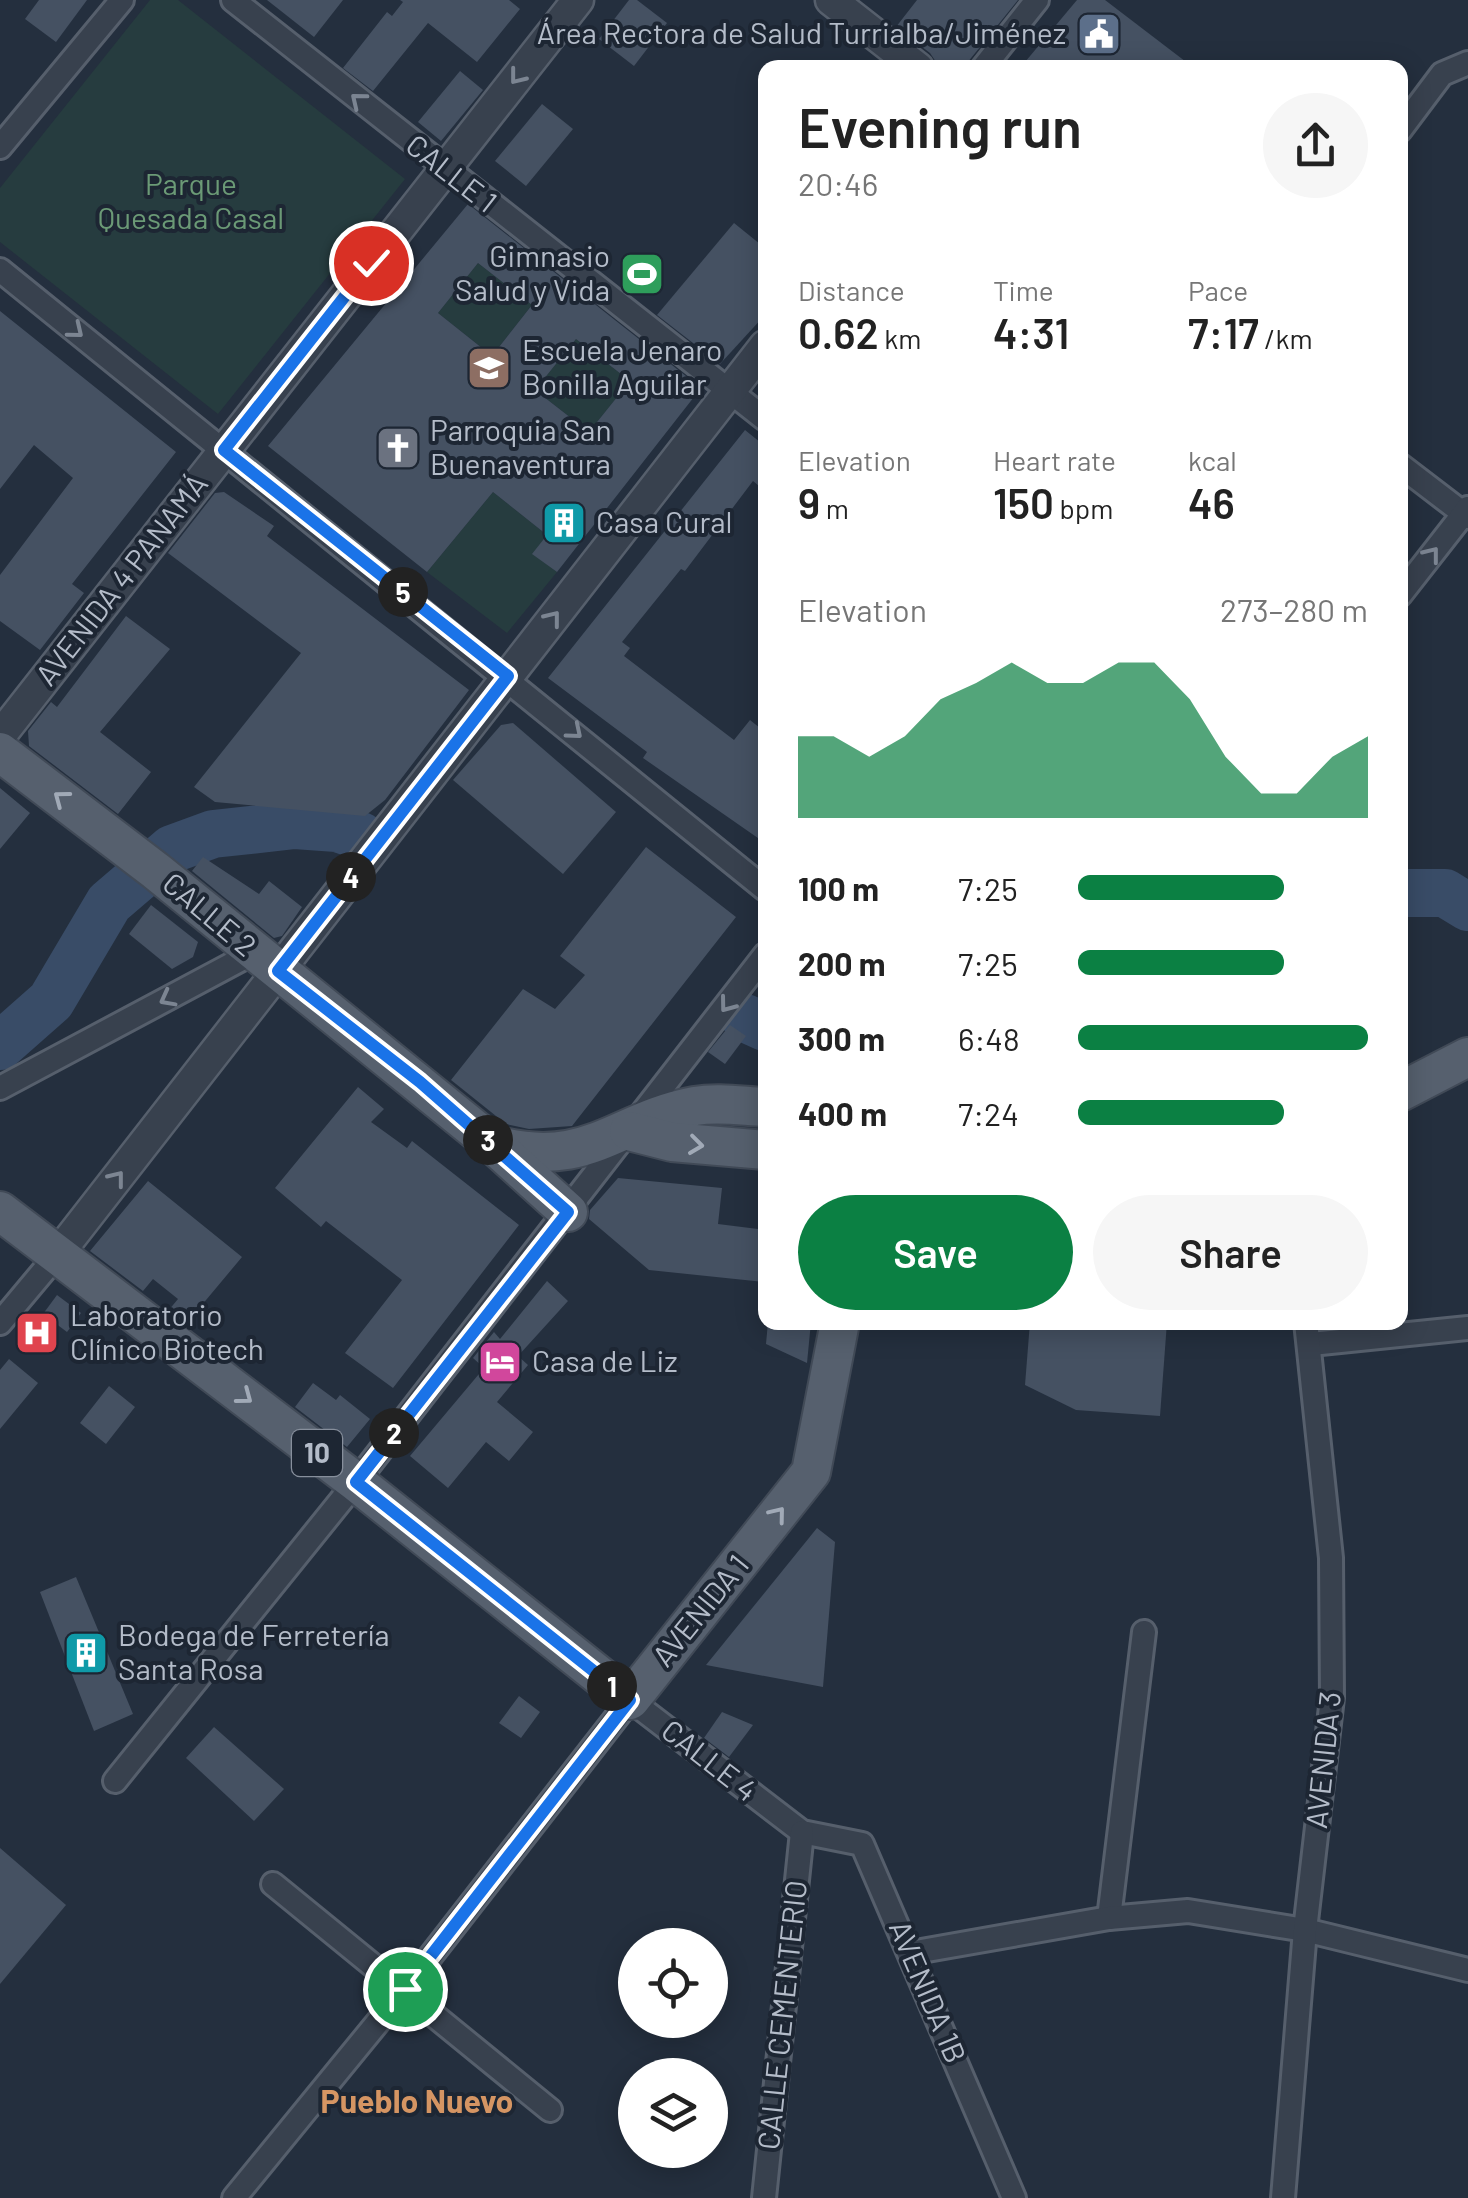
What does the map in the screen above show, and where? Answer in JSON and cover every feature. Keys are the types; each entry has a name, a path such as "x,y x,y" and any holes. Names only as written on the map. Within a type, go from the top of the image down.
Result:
{"main road":[{"name":"CALLE 2","path":"0,752 156,871 494,1145 568,1212"},
{"path":"1408,1088 1468,1056"},
{"path":"494,1145 533,1152 569,1151 694,1106 758,1107"},
{"path":"629,1131 672,1142 758,1149"},
{"name":"CALLE 4","path":"0,1211 356,1482 630,1700"},
{"name":"AVENIDA 1","path":"630,1700 812,1472 839,1330"}],"street":[{"path":"0,148 122,0"},
{"name":"CALLE 1","path":"233,0 758,414"},
{"name":"AVENIDA 4 PANAMÁ","path":"0,736 578,0"},
{"path":"831,0 908,60"},
{"path":"989,60 1038,0"},
{"path":"1408,119 1442,74 1468,63"},
{"path":"0,270 508,676 758,883"},
{"path":"0,1323 57,1256 266,962 508,676 758,355"},
{"path":"1408,471 1467,513 1408,585"},
{"path":"0,1088 266,962"},
{"path":"116,1780 356,1482 758,964"},
{"path":"673,1114 690,1054"},
{"path":"1408,1330 1468,1328"},
{"path":"1308,1333 1404,1330"},
{"name":"AVENIDA 3","path":"1283,2198 1305,1930 1332,1698 1331,1558 1308,1333"},
{"path":"1108,1918 1144,1632"},
{"name":"CALLE 4","path":"630,1700 802,1832"},
{"name":"AVENIDA 1","path":"234,2198 405,1989 630,1700"},
{"name":"AVENIDA 1B","path":"802,1832 862,1844 1014,2198"},
{"name":"CALLE CEMENTERIO","path":"764,2198 802,1832"},
{"path":"273,1884 550,2110"},
{"path":"910,1953 1108,1918 1188,1911 1305,1930 1468,1970"}],"green space":[{"name":"Parque Quesada Casal","path":"150,0 178,0 405,179 218,414 0,242 0,188"},
{"path":"478,263 532,305 492,356 438,313"},
{"path":"576,339 630,381 589,432 535,390"},
{"path":"493,492 547,535 533,554 557,572 507,633 427,572"}],"building":[{"path":"39,0 87,0 56,42 25,19"},
{"path":"267,0 343,0 314,37"},
{"path":"400,0 509,0 520,9 477,62 428,23 373,91 343,68 387,12 392,16 403,2"},
{"path":"629,0 637,0 667,23 634,66 599,39"},
{"path":"917,0 1018,0 969,60 935,60 896,27"},
{"name":"Área Rectora de Salud Turrialba/Jiménez","path":"1077,0 1105,0 1184,60 1027,60"},
{"path":"460,71 483,90 441,141 418,122"},
{"path":"542,104 573,129 526,186 495,161"},
{"path":"468,204 701,388 557,572 532,554 547,535 493,492 427,572 268,446","holes":["478,263 532,305 492,356 438,313","576,339 630,381 589,432 535,390"]},
{"path":"734,223 758,242 758,323 720,364 657,315"},
{"path":"0,311 176,452 72,584 84,593 40,650 0,621 0,575 73,478 34,445 0,489"},
{"path":"745,430 758,440 758,485 753,481 685,571 681,569 622,642 630,648 624,656 734,740 750,720 758,726 758,838 643,758 647,752 548,678"},
{"path":"224,492 274,526 267,536 469,690 385,800 365,816 215,802 194,787 301,653 168,553 215,493"},
{"path":"126,616 170,649 100,732 151,772 118,814 29,746 28,731 51,702 57,707"},
{"path":"513,723 616,812 563,874 453,780 501,725"},
{"path":"0,788 30,813 0,849"},
{"path":"646,847 736,917 572,1126 529,1129 506,1124 451,1080 523,989 555,1009 585,975 560,956"},
{"path":"203,857 259,894 269,881 302,907 282,936 274,938 192,871"},
{"path":"151,905 198,942 193,957 172,969 129,934"},
{"path":"730,1025 746,1036 725,1064 708,1052"},
{"path":"358,1087 384,1109 371,1122 407,1148 412,1141 519,1225 393,1388 345,1353 402,1280 326,1221 321,1227 275,1188"},
{"path":"618,1178 722,1188 718,1224 758,1229 758,1281 649,1270 589,1219 590,1210"},
{"path":"148,1181 242,1257 186,1324 168,1311 178,1299 153,1279 143,1291 90,1251"},
{"path":"547,1281 568,1301 518,1356 528,1365 497,1402 533,1432 509,1461 486,1442 448,1488 410,1456 484,1368 473,1358 494,1332 500,1339"},
{"path":"57,1295 81,1313 67,1332 43,1314"},
{"path":"767,1330 810,1330 807,1363 766,1344"},
{"path":"1029,1330 1166,1330 1160,1416 1076,1410 1025,1385"},
{"path":"9,1359 38,1383 0,1429 0,1370"},
{"path":"313,1383 336,1400 340,1395 370,1419 347,1447 295,1407"},
{"path":"109,1386 135,1407 106,1444 80,1423"},
{"path":"817,1528 835,1542 823,1687 706,1665"},
{"name":"Bodega de Ferretería Santa Rosa","path":"76,1577 133,1714 94,1731 40,1592"},
{"path":"519,1696 540,1712 521,1738 499,1723"},
{"path":"722,1712 753,1725 729,1757 704,1738"},
{"path":"214,1727 284,1789 254,1821 186,1758"},
{"path":"0,1848 66,1905 0,1984"}],"waterway":[{"path":"0,1046 51,1001 109,903 172,849 213,834 295,825 337,828 361,836"},
{"path":"1408,893 1445,893 1468,907"},
{"path":"745,1018 758,1024"}],"place":[{"name":"Área Rectora de Salud Turrialba/Jiménez","path":"1099,34"},
{"name":"Gimnasio Salud y Vida","path":"642,274"},
{"name":"Escuela Jenaro Bonilla Aguilar","path":"489,368"},
{"name":"Parroquia San Buenaventura","path":"398,448"},
{"name":"Casa Cural","path":"564,523"},
{"name":"Laboratorio Clínico Biotech","path":"37,1333"},
{"name":"Casa de Liz","path":"500,1362"},
{"name":"Bodega de Ferretería Santa Rosa","path":"86,1653"}],"district":[{"name":"Pueblo Nuevo","path":"417,2102"}],"route":[{"path":"371,263 224,450 508,676 278,971 420,1082 568,1212 356,1482 630,1700 405,1989"}]}
